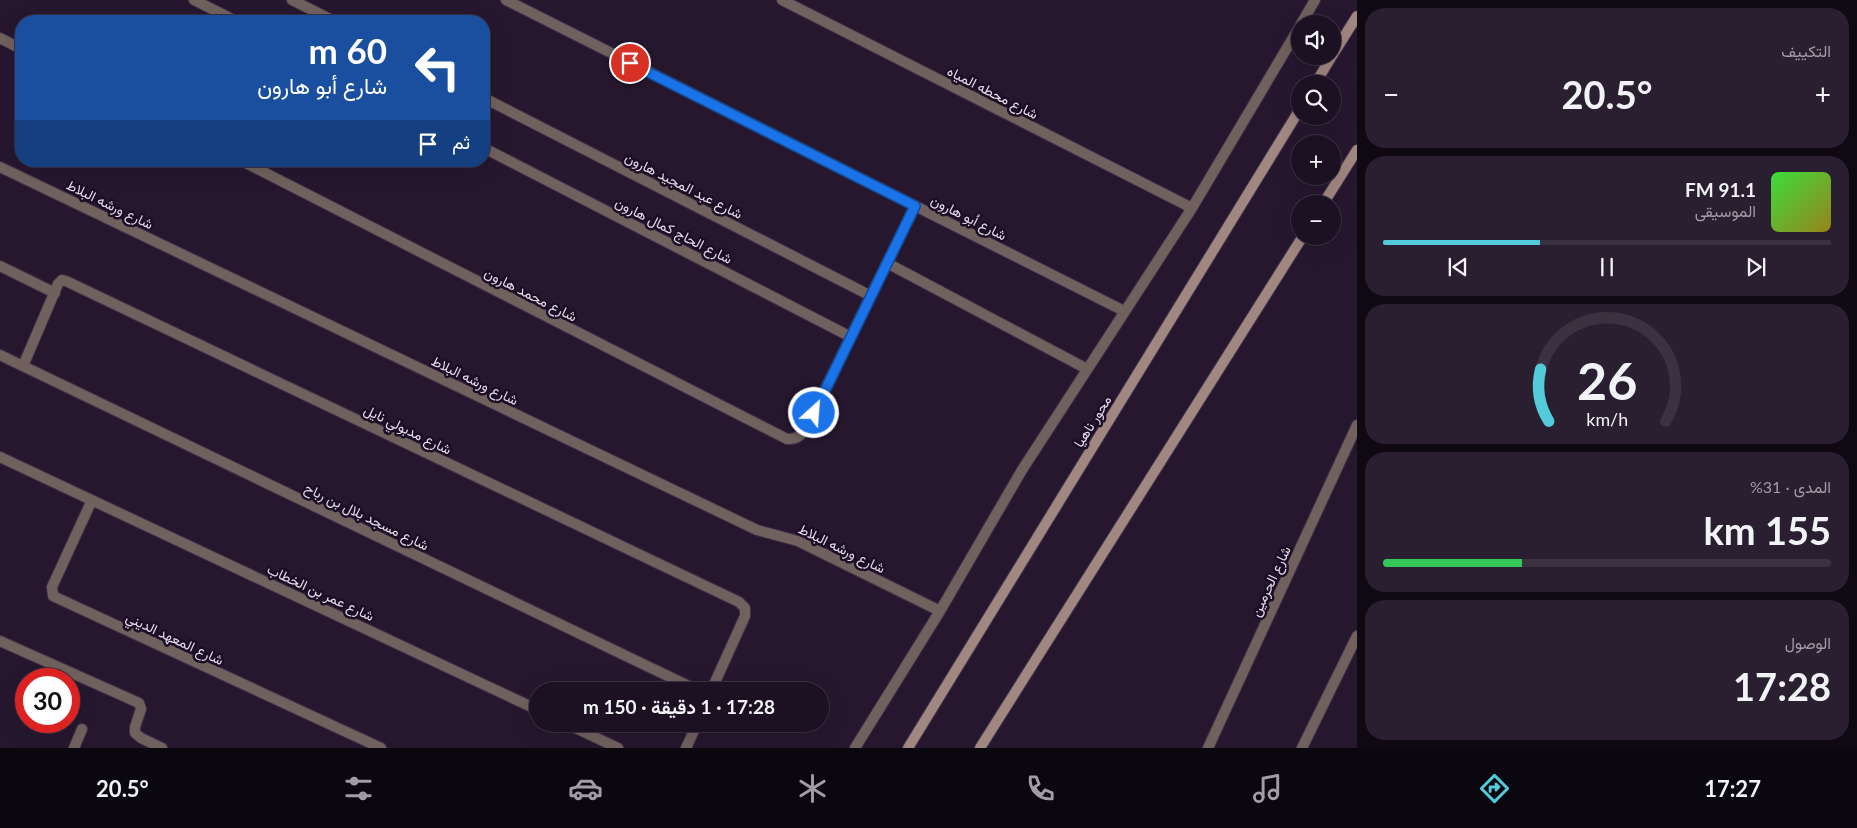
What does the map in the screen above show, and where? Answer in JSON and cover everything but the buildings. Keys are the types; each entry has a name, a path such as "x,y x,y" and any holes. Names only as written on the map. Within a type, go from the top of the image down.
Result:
{"main road":[{"path":"1341,42 1357,16"},
{"name":"محور ناهيا","path":"908,748 1291,124"},
{"path":"1329,195 1357,150"},
{"path":"980,748 1297,245"}],"street":[{"path":"194,0 224,15"},
{"path":"292,0 322,15"},
{"name":"شارع أبو هارون","path":"506,0 1124,311"},
{"name":"شارع محطه المياه","path":"782,0 1192,208"},
{"path":"1307,15 1315,0"},
{"path":"0,38 15,46"},
{"path":"855,748 940,612 1022,470 1192,208 1291,42"},
{"name":"شارع عبد المجيد هارون","path":"490,101 871,296"},
{"name":"شارع الحاج كمال هارون","path":"490,151 851,337"},
{"name":"شارع ورشه البلاط","path":"0,167 748,526 764,533 798,540 940,612"},
{"name":"شارع محمد هارون","path":"254,167 787,439 795,439 802,435 851,337"},
{"path":"851,337 915,206"},
{"path":"887,263 1087,369"},
{"path":"0,266 55,292 23,366"},
{"name":"شارع مدبولي نايل","path":"55,292 60,282 66,281 739,602 745,608 745,616 716,682"},
{"name":"شارع مسجد بلال بن رباح","path":"0,354 680,682"},
{"name":"شارع الحرمين","path":"1208,748 1357,425"},
{"name":"شارع عمر بن الخطاب","path":"0,457 529,706"},
{"name":"شارع المعهد الديني","path":"92,500 52,587 53,596 381,748"},
{"path":"1302,748 1357,636"},
{"path":"0,641 139,703 141,710 135,727 136,734 162,748"},
{"path":"74,748 82,729"},
{"path":"584,732 618,748"},
{"path":"686,748 693,732"}],"route":[{"path":"630,63 915,206 814,413"}]}
